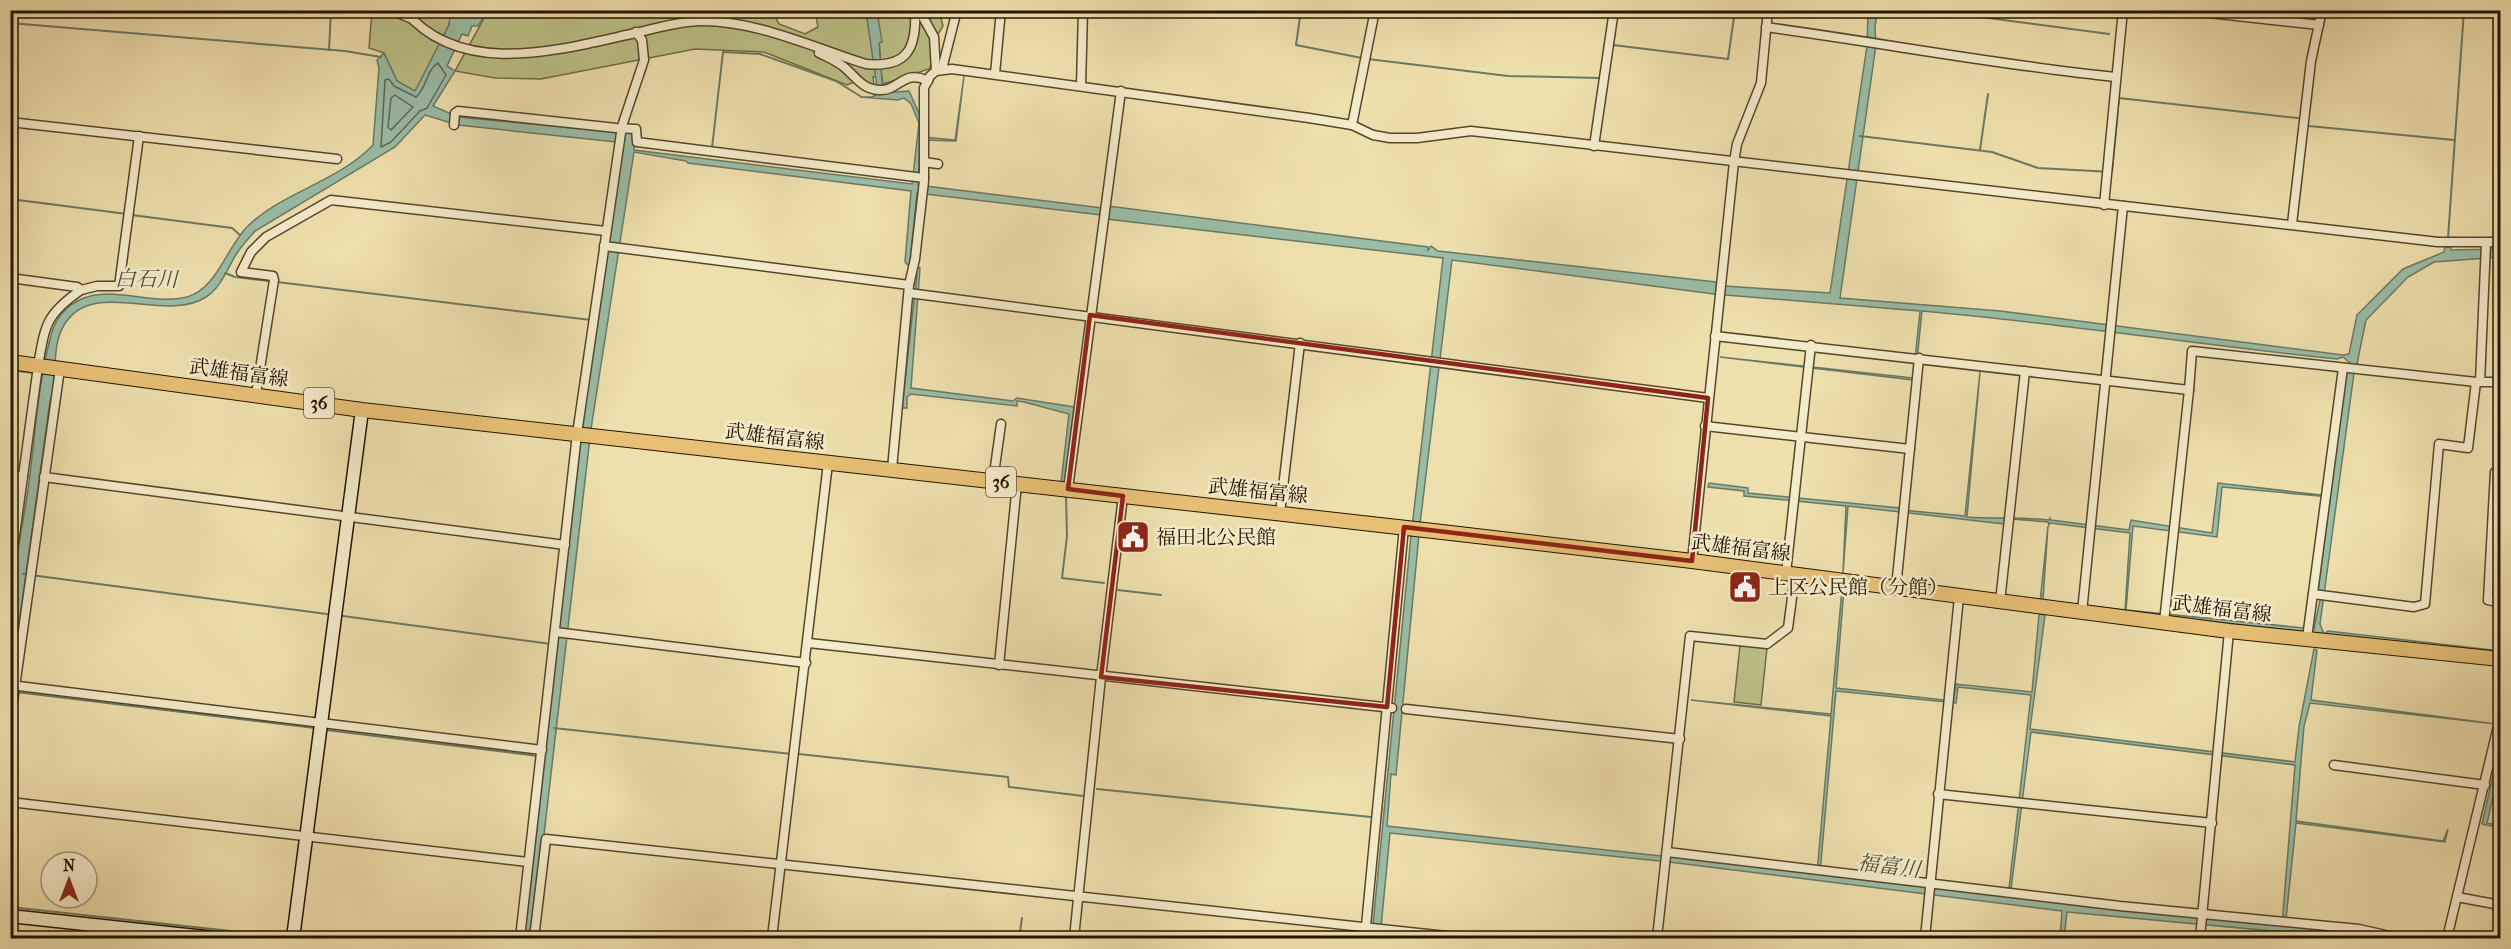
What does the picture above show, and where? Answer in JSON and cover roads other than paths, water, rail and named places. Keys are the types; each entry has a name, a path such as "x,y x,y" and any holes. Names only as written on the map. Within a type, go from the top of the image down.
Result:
{"main road":[{"name":"武雄福富線","path":"10,362 37,369 60,368 362,410 1412,528 1692,561 2000,602 2082,608 2165,618 2229,631 2308,633 2500,659"}],"street":[{"path":"390,10 407,14 437,38 464,50 499,54 540,52 676,24 716,21 755,28 866,64 886,64 898,61 912,48 917,10"},
{"path":"917,10 934,37 939,70"},
{"path":"892,469 924,180 923,100 928,81 939,70 957,10"},
{"path":"995,74 1001,10"},
{"path":"1081,86 1083,10"},
{"path":"1352,125 1376,10"},
{"path":"1594,146 1614,10"},
{"path":"1692,561 1734,162 1737,144 1761,83 1768,10"},
{"path":"2104,205 2122,10"},
{"path":"2182,10 2319,25"},
{"path":"2292,224 2312,61 2322,10"},
{"path":"1766,27 1878,42 1957,57 2115,77"},
{"path":"520,939 565,545 583,434 594,319 606,246 606,231 621,134 644,60 642,40 636,32"},
{"path":"806,45 843,66 864,86 880,90 908,77 921,77 928,81"},
{"path":"939,70 995,74 1352,125 1373,135 1390,138 1417,138 1471,131 2448,243 2486,246 2500,242"},
{"path":"1068,489 1121,92"},
{"path":"454,125 455,113 458,111 616,128 621,134"},
{"path":"10,122 337,159"},
{"path":"621,134 636,129 637,142 910,176 924,180"},
{"path":"10,572 43,336 51,315 81,290 97,286 119,286 139,136"},
{"path":"924,162 938,164"},
{"path":"256,394 273,276 241,272 241,267 266,237 331,200 606,231"},
{"path":"2082,608 2123,206"},
{"path":"606,246 913,291 1708,398"},
{"path":"2318,594 2414,607 2425,604 2439,444 2468,448 2478,382 2486,246"},
{"path":"10,278 77,287 81,290"},
{"path":"1715,336 1811,345 2189,390"},
{"path":"1280,513 1300,343"},
{"path":"1657,939 1690,636 1767,644 1788,628 1793,499 1811,345"},
{"path":"2165,618 2192,351 2478,382 2500,382"},
{"path":"1896,588 1904,512 1906,449 1916,358"},
{"path":"10,722 60,368"},
{"path":"2308,633 2318,594 2348,368"},
{"path":"2000,602 2025,371"},
{"path":"293,939 362,410"},
{"path":"993,481 1001,424"},
{"path":"1705,426 1906,449"},
{"path":"772,939 783,866 828,463"},
{"path":"2500,472 2495,472 2488,600 2500,603"},
{"path":"10,476 23,477"},
{"path":"44,477 565,545"},
{"path":"999,665 1017,484"},
{"path":"1074,939 1101,677 1123,496"},
{"path":"1379,930 1389,707 1412,528"},
{"path":"1925,939 1959,597"},
{"path":"2200,939 2229,631"},
{"path":"555,632 806,663"},
{"path":"809,643 1389,707"},
{"path":"14,688 321,724 541,754"},
{"path":"1406,709 1680,739"},
{"path":"2447,939 2485,784 2496,761 2500,722"},
{"path":"2334,765 2485,784"},
{"path":"1938,794 2212,824"},
{"path":"10,802 528,862"},
{"path":"534,939 546,839 1465,939"},
{"path":"1667,852 2009,893 2202,919 2284,922 2359,929 2399,939"},
{"path":"2457,897 2500,905"},
{"path":"10,916 215,939"}],"water":[{"path":"451,11 488,11 478,26 472,26 468,36 462,34 447,66 455,71 433,106 458,117 635,134 634,150 912,184 919,123 911,104 904,98 898,100 860,97 872,97 878,94 866,11 877,11 882,42 879,43 883,93 909,91 922,120 923,137 955,140 964,76 956,141 920,140 918,185 1102,208 1108,206 1428,247 1428,250 1431,246 1438,251 1716,282 1725,286 1830,293 1867,46 1868,11 1877,11 1876,45 1840,298 2000,311 2343,355 2349,354 2357,315 2403,269 2444,252 2445,247 2450,247 2451,250 2500,249 2500,257 2434,262 2408,277 2366,320 2357,364 2352,364 2354,373 2320,624 2324,634 2328,631 2500,651 2500,654 2040,602 2048,526 2043,600 2125,610 2130,533 2050,523 2049,525 2048,522 2011,519 2004,524 1848,506 1843,573 1846,506 1744,496 1744,491 1708,487 1709,483 1748,488 1748,493 1900,508 1913,380 1720,357 1913,378 1920,311 1714,294 1452,260 1420,524 1396,775 1391,774 1387,826 1817,873 1831,716 1691,700 1831,714 1842,589 1844,589 1836,688 1953,701 1956,684 2032,692 2039,614 2045,615 2030,729 2295,762 2299,727 2314,649 2317,650 2311,700 2496,724 2310,703 2304,726 2296,821 2443,841 2448,829 2445,842 2296,823 2286,919 2387,938 2349,938 2067,912 2064,938 2060,938 2062,911 1669,862 1390,833 1380,938 1375,938 1373,924 1411,536 1443,258 1106,219 1101,215 917,193 910,262 920,268 911,388 1013,401 1017,398 1074,407 1066,484 1061,483 1069,414 1017,401 1017,406 911,394 907,397 907,408 902,408 917,274 905,262 911,191 688,163 634,152 591,429 532,938 523,938 582,428 624,140 616,142 458,125 425,115 395,147 255,231 239,250 220,283 206,297 189,304 170,306 111,302 93,304 77,311 64,325 57,343 53,392 11,682 11,614 16,565 29,483 42,374 51,334 60,316 71,305 84,298 98,295 173,299 187,297 197,292 214,276 241,234 261,215 343,169 373,145 379,68 377,60 384,53 397,81 415,91 449,25","holes":["1922,311 2337,359 2343,357 2350,363 2346,373 2330,496 2218,483 2212,533 2131,520 2129,530 2051,520 2050,518 2049,520 1967,517 1980,372 1965,516 1902,510","2222,487 2330,497 2318,591 2320,600 2314,629 2126,610 2133,526 2217,537","1958,687 2031,695 2008,897 1820,873 1836,691 1956,703","2031,732 2295,765 2282,925 2010,897"]},
{"path":"2500,744 2500,767 2487,823 2500,826 2500,828 2482,824"}],"waterway":[{"path":"329,50 331,10"},
{"path":"1301,10 1296,45 1362,58"},
{"path":"1613,45 1728,59 1735,10"},
{"path":"1927,10 2109,34"},
{"path":"2448,238 2464,10"},
{"path":"10,23 345,51 381,57"},
{"path":"712,148 723,52 760,54 836,81 860,96"},
{"path":"1368,59 1508,76 1600,78"},
{"path":"1980,150 1988,94"},
{"path":"1860,136 1992,152 2038,168 2112,172 2119,98 2298,118"},
{"path":"2309,126 2454,140"},
{"path":"10,199 127,214"},
{"path":"132,215 232,228 240,235"},
{"path":"225,273 235,277 591,320"},
{"path":"10,370 34,373"},
{"path":"1064,496 1066,497 1067,536 1062,578 1104,583"},
{"path":"23,574 327,614"},
{"path":"1118,590 1161,595"},
{"path":"343,616 551,644"},
{"path":"16,692 315,728"},
{"path":"554,728 792,754"},
{"path":"326,730 538,756"},
{"path":"799,754 1008,777 1009,787 1083,796"},
{"path":"1097,789 1371,817"},
{"path":"10,907 286,937"},
{"path":"1019,938 1022,918"}],"place":[{"name":"福田北公民館","path":"1133,537"},
{"name":"上区公民館（分館）","path":"1745,587"}],"water label":[{"name":"白石川","path":"146,279"},
{"name":"福富川","path":"1889,866"}]}
